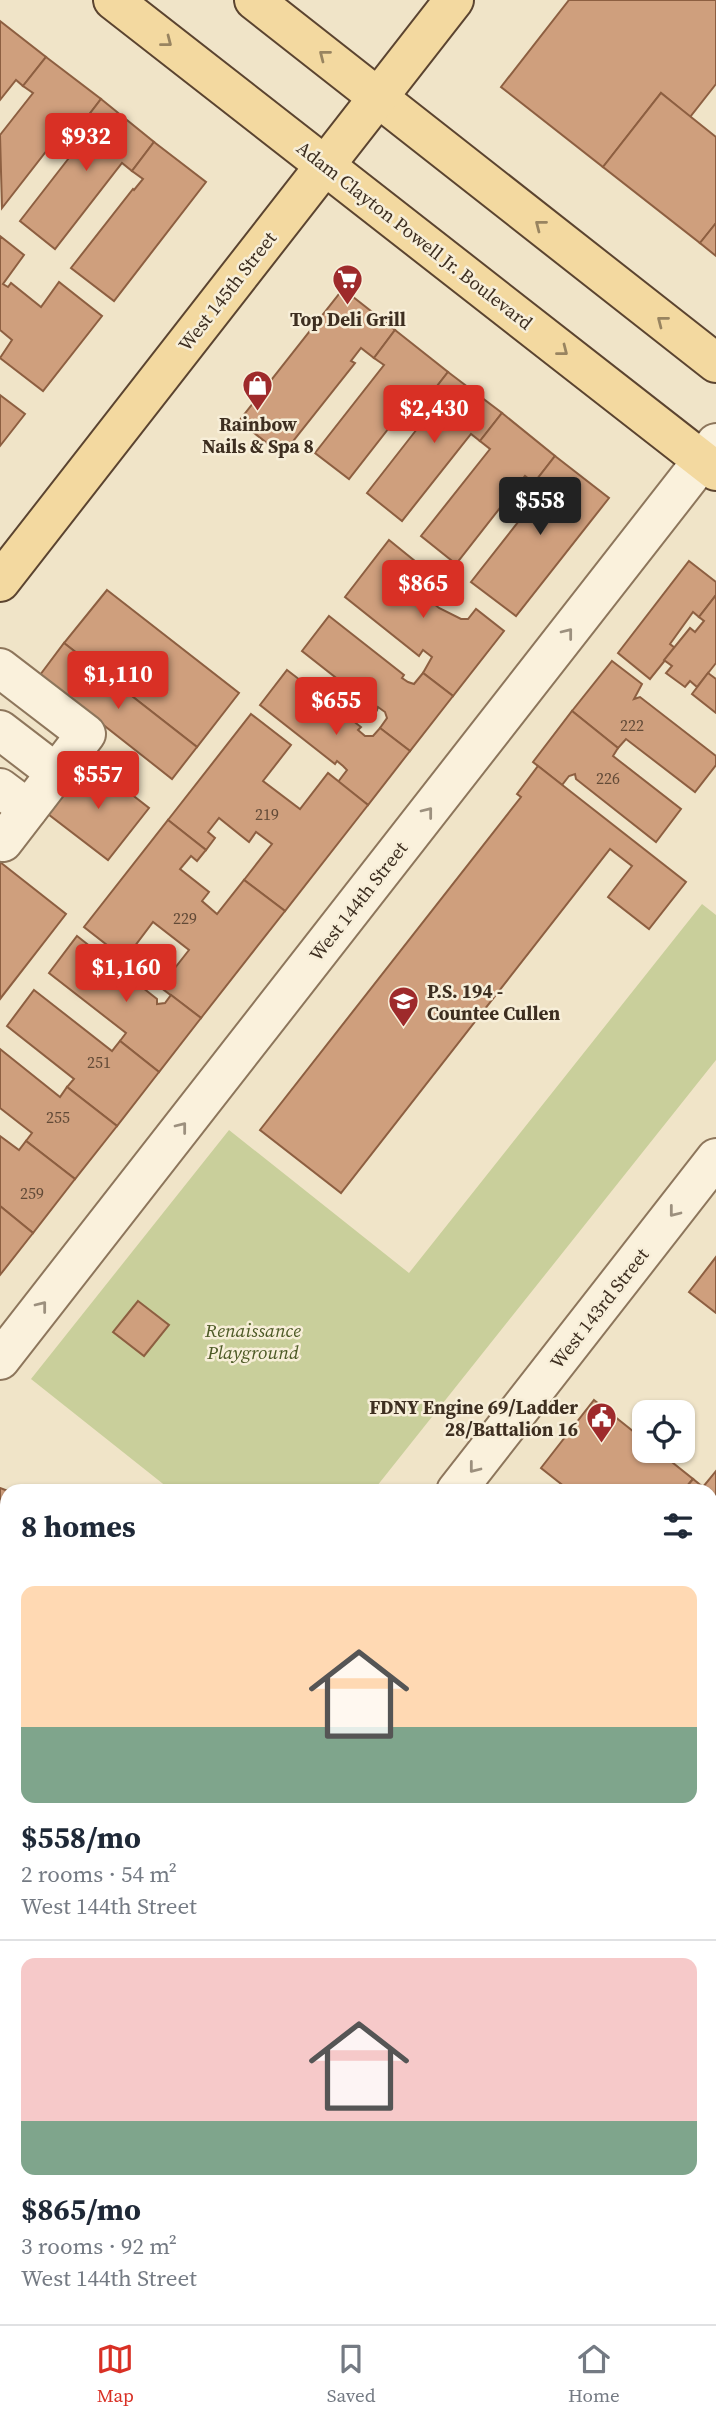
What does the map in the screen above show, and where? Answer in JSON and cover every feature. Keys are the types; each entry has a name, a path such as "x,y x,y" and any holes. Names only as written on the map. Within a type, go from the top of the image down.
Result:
{"main road":[{"name":"Adam Clayton Powell Jr. Boulevard","path":"113,0 325,166 711,458"},
{"path":"254,0 716,363"},
{"name":"West 145th Street","path":"0,582 454,0"}],"street":[{"name":"West 144th Street","path":"0,1360 711,458"},
{"path":"0,668 86,734 56,773 14,798 3,842 0,840"},
{"path":"0,730 56,773"},
{"name":"West 143rd Street","path":"461,1484 716,1158"}],"green space":[{"name":"Renaissance Playground","path":"702,904 716,915 716,1060 379,1484 163,1484 31,1379 229,1130 409,1273"}],"building":[{"path":"569,0 716,0 716,84 690,117 661,93 603,167 501,87"},
{"path":"0,21 46,57 23,86 16,80 0,100"},
{"path":"46,57 101,99 78,129 69,122 2,208 0,135 33,93 23,86"},
{"path":"661,93 716,137 716,223 700,243 603,167"},
{"path":"101,99 154,142 132,171 122,163 55,249 20,221 86,136 78,129"},
{"path":"154,142 206,182 114,301 71,268 143,179 132,171"},
{"path":"716,223 716,256 700,243"},
{"path":"0,236 24,255 3,284 8,287 11,283 41,307 59,282 102,316 43,391 0,358 12,340 0,330"},
{"path":"343,289 395,330 374,358 361,348 351,361 355,363 282,455 239,421"},
{"path":"395,330 448,372 427,399 417,392 349,479 315,453 384,365 374,358"},
{"path":"448,372 502,413 480,441 471,434 402,521 367,493 435,406 427,399"},
{"path":"0,395 25,414 0,446"},
{"path":"502,413 555,456 534,483 525,476 456,564 421,536 490,449 480,441"},
{"path":"555,456 609,498 516,616 471,582 533,503 536,505 546,492 534,483"},
{"path":"389,540 421,566 408,583 439,608 461,619 468,619 476,609 504,631 453,696 423,673 432,657 423,650 419,656 345,597"},
{"path":"689,561 716,582 716,595 699,617 693,612 670,644 675,648 650,679 618,653"},
{"path":"107,590 239,693 197,747 64,643"},
{"path":"716,595 716,663 697,687 690,681 685,687 666,673 672,666 664,660 690,628 695,632 704,621 699,617"},
{"path":"329,616 404,675 402,678 408,682 414,684 423,673 453,696 410,751 380,728 387,718 385,712 378,707 377,710 302,651"},
{"path":"64,643 197,747 172,779 40,675"},
{"path":"612,661 642,684 634,699 640,697 716,756 716,765 695,792 626,739 618,748 572,711"},
{"path":"287,670 361,727 358,730 365,736 373,736 380,728 410,751 368,805 338,782 347,770 343,766 337,761 335,764 260,705"},
{"path":"708,673 716,679 716,713 692,694"},
{"path":"572,711 618,748 613,756 681,809 656,842 576,779 575,774 569,776 562,785 533,762"},
{"path":"251,714 291,745 263,781 300,809 328,773 368,805 285,911 244,880 272,844 256,832 249,842 219,818 208,832 215,838 206,850 168,820"},
{"path":"89,761 149,808 108,860 48,814"},
{"name":"P.S. 194 - Countee Cullen","path":"538,766 686,882 649,929 608,897 632,866 610,849 341,1193 260,1130 521,797 517,794"},
{"path":"168,820 206,850 197,861 191,856 180,869 209,892 202,901 217,914 244,880 285,911 201,1018 160,987 189,950 153,922 125,959 84,927"},
{"path":"0,862 66,914 0,999"},
{"path":"77,936 157,999 157,1004 165,1003 171,995 201,1018 159,1072 120,1041 126,1033 49,973"},
{"path":"34,990 112,1051 120,1041 159,1072 117,1126 67,1087 74,1079 7,1026"},
{"path":"0,1049 60,1097 67,1087 117,1126 75,1179 26,1141 32,1133 0,1108"},
{"path":"0,1136 19,1150 26,1141 75,1179 33,1233 0,1206"},
{"path":"0,1206 33,1233 0,1275"},
{"path":"716,1257 716,1313 689,1292"},
{"path":"138,1301 169,1325 144,1356 113,1332"},
{"name":"FDNY Engine 69/Ladder 28/Battalion 16","path":"594,1400 632,1430 632,1463 673,1463 693,1479 689,1484 561,1484 541,1468"},
{"path":"716,1471 716,1484 705,1484"}],"place":[{"name":"Top Deli Grill","path":"348,307"},
{"name":"Rainbow Nails & Spa 8","path":"258,412"},
{"name":"P.S. 194 - Countee Cullen","path":"404,1029"},
{"name":"FDNY Engine 69/Ladder 28/Battalion 16","path":"601,1445"}]}
